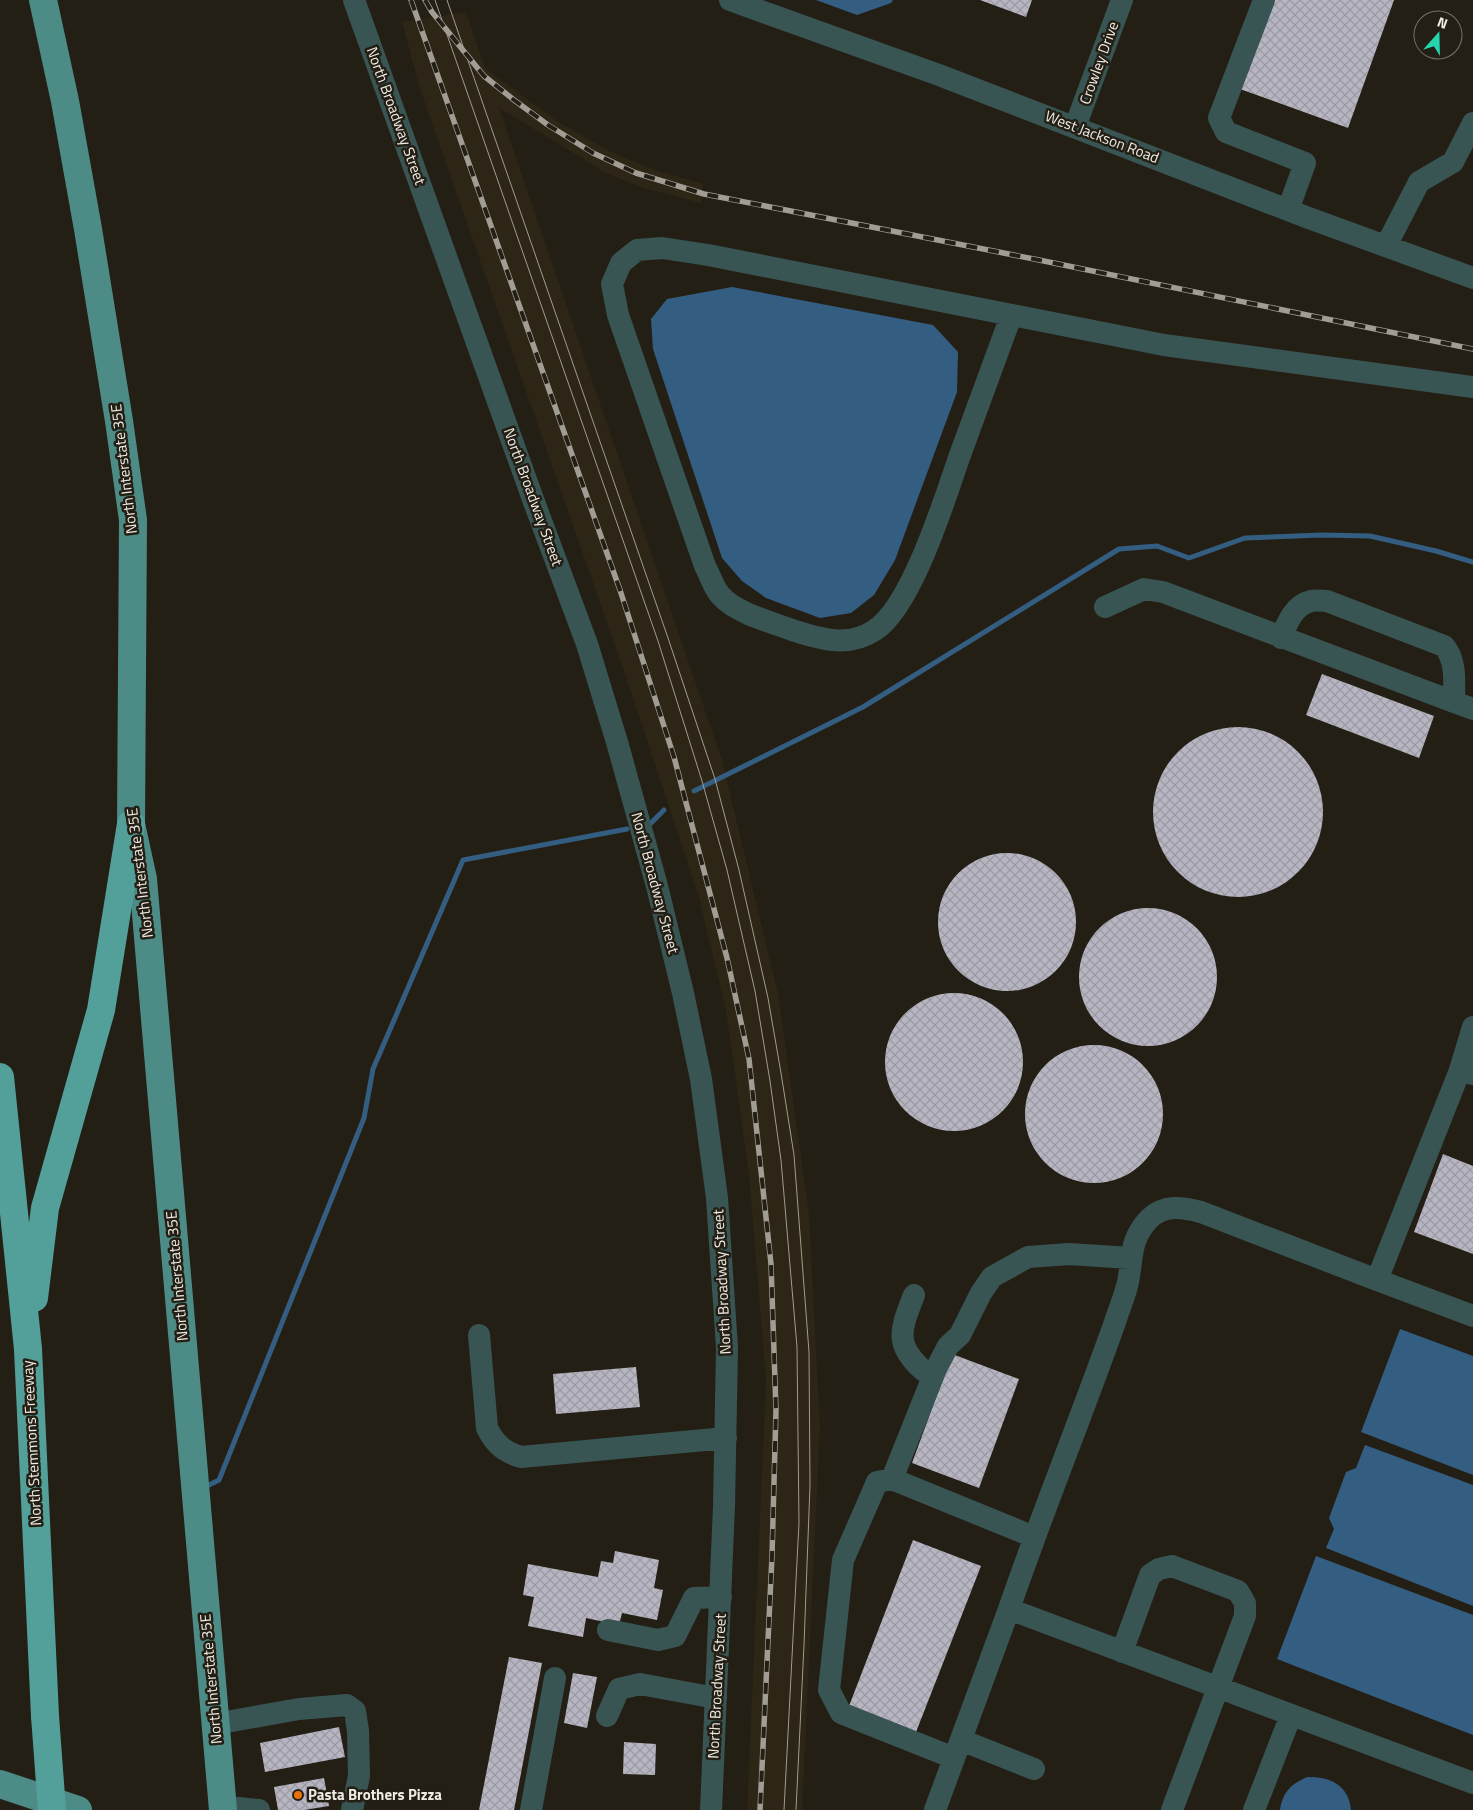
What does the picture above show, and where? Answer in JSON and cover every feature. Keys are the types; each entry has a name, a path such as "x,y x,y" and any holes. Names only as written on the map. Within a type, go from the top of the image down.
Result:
{"highway":[{"path":"28,1349 45,1208 101,1010 131,824"},
{"name":"North Stemmons Freeway","path":"0,1076 28,1349 45,1716 52,1810"}],"main road":[{"name":"North Interstate 35E","path":"43,0 65,101 88,229 133,520 131,824 143,878 223,1810"},
{"path":"0,1784 78,1810"}],"street":[{"name":"North Broadway Street","path":"354,0 534,502 588,644 657,886 683,993 701,1079 718,1198 727,1348 721,1597 711,1810"},
{"name":"West Jackson Road","path":"730,0 940,75 1288,210 1473,278"},
{"name":"Crowley Drive","path":"1075,127 1122,0"},
{"path":"1264,0 1219,118 1226,132 1305,163 1288,210"},
{"path":"1386,246 1419,182 1453,162 1473,123"},
{"path":"1011,316 932,532 908,589 887,620 875,630 856,640 834,641 812,637 745,613 720,596 706,566 618,315 612,284 621,263 637,250 662,248 708,256 1164,345 1473,387"},
{"path":"1105,607 1144,589 1163,592 1463,705"},
{"path":"1281,638 1289,620 1298,608 1311,601 1328,601 1444,646 1450,653 1463,705"},
{"path":"1377,1280 1466,1072 1473,1027"},
{"path":"935,1810 1034,1536 1114,1323 1128,1283 1130,1258 1137,1234 1149,1218 1164,1209 1180,1207 1201,1212 1473,1316"},
{"path":"892,1478 936,1369 948,1346 960,1334 981,1293 992,1277 1028,1257 1069,1254 1130,1258"},
{"path":"914,1295 902,1326 903,1345 912,1360 924,1371 936,1369"},
{"path":"479,1335 487,1428 501,1449 511,1454 521,1457 726,1438"},
{"path":"1034,1536 892,1478 877,1482 843,1560 830,1690 841,1713 958,1749 1034,1769"},
{"path":"1122,1652 1150,1575 1159,1569 1172,1566 1238,1591 1244,1603 1245,1616 1172,1810"},
{"path":"608,1630 658,1640 675,1636 694,1598 721,1597"},
{"path":"1009,1609 1473,1783"},
{"path":"531,1810 555,1678"},
{"path":"607,1716 619,1689 640,1684 716,1698"},
{"path":"215,1724 299,1709 346,1705 355,1711 358,1731 359,1776 352,1810"},
{"path":"1254,1810 1291,1715"},
{"path":"223,1810 238,1808 259,1810"}],"shaded area":[{"path":"466,12 485,68 557,121 607,150 652,169 703,184 701,203 643,188 610,175 499,108 722,760 778,994 809,1214 820,1426 802,1810 747,1810 766,1381 749,1175 726,1010 698,894 624,671 420,89 402,22"}],"water":[{"path":"816,0 893,0 891,3 857,15"},
{"path":"732,287 933,325 958,352 957,392 895,560 874,595 851,613 820,618 766,598 742,581 722,558 653,349 651,319 667,299"},
{"path":"1400,1329 1473,1356 1473,1475 1361,1432"},
{"path":"1365,1445 1473,1485 1473,1606 1326,1548 1334,1529 1329,1518 1346,1472 1356,1468"},
{"path":"1316,1556 1473,1615 1473,1735 1277,1659"},
{"path":"1307,1777 1330,1780 1342,1788 1349,1801 1351,1810 1280,1810 1288,1790"}],"building":[{"path":"980,0 1032,0 1026,17"},
{"path":"1273,0 1394,0 1348,128 1240,89"},
{"path":"1322,674 1434,716 1419,758 1306,715"},
{"path":"1238,727 1263,731 1278,737 1292,746 1304,758 1313,772 1319,787 1323,812 1319,837 1313,852 1304,866 1292,878 1278,887 1263,893 1238,897 1213,893 1198,887 1184,878 1172,866 1163,852 1157,837 1153,812 1157,787 1163,772 1172,758 1184,746 1198,737 1213,731"},
{"path":"1007,853 1033,858 1056,873 1071,896 1076,922 1071,948 1056,971 1033,986 1007,991 981,986 958,971 943,948 938,922 943,896 958,873 981,858"},
{"path":"1148,908 1174,913 1197,928 1212,951 1217,977 1212,1003 1197,1026 1174,1041 1148,1046 1122,1041 1099,1026 1084,1003 1079,977 1084,951 1099,928 1122,913"},
{"path":"954,993 980,998 1003,1013 1018,1036 1023,1062 1018,1088 1003,1111 980,1126 954,1131 928,1126 905,1111 890,1088 885,1062 890,1036 905,1013 928,998"},
{"path":"1094,1045 1120,1050 1143,1065 1158,1088 1163,1114 1158,1140 1143,1163 1120,1178 1094,1183 1068,1178 1045,1163 1030,1140 1025,1114 1030,1088 1045,1065 1068,1050"},
{"path":"1443,1154 1473,1166 1473,1254 1414,1232"},
{"path":"952,1354 1019,1379 979,1488 912,1463"},
{"path":"636,1367 640,1407 556,1414 553,1374"},
{"path":"913,1540 981,1566 916,1732 849,1706"},
{"path":"615,1551 659,1560 654,1588 663,1590 657,1620 622,1613 619,1625 586,1618 583,1637 528,1626 534,1597 523,1595 528,1564 598,1577 601,1561 613,1563"},
{"path":"509,1657 542,1663 514,1810 479,1810"},
{"path":"573,1673 597,1677 587,1728 564,1723"},
{"path":"339,1727 345,1757 265,1772 260,1743"},
{"path":"624,1742 656,1744 655,1775 623,1774"},
{"path":"324,1778 329,1806 304,1810 278,1810 274,1787"}],"waterway":[{"path":"694,791 863,707 1119,549 1157,546 1189,558 1245,538 1322,535 1370,536 1436,551 1473,562"},
{"path":"650,824 664,810"},
{"path":"209,1485 219,1480 364,1118 373,1069 463,860 627,829"}],"tram line":[{"path":"435,0 658,641 702,781 727,870 755,991 781,1160 797,1347 799,1523 784,1810"},
{"path":"447,0 715,779 739,870 768,998 794,1155 809,1352 810,1485 796,1810"}],"railway":[{"path":"411,0 620,590 674,757 727,958 749,1059 771,1264 776,1410 772,1556 760,1810"},
{"path":"425,0 432,12 484,76 548,125 593,153 636,173 704,194 1473,349"}],"place":[{"name":"Pasta Brothers Pizza","path":"298,1795"}]}
